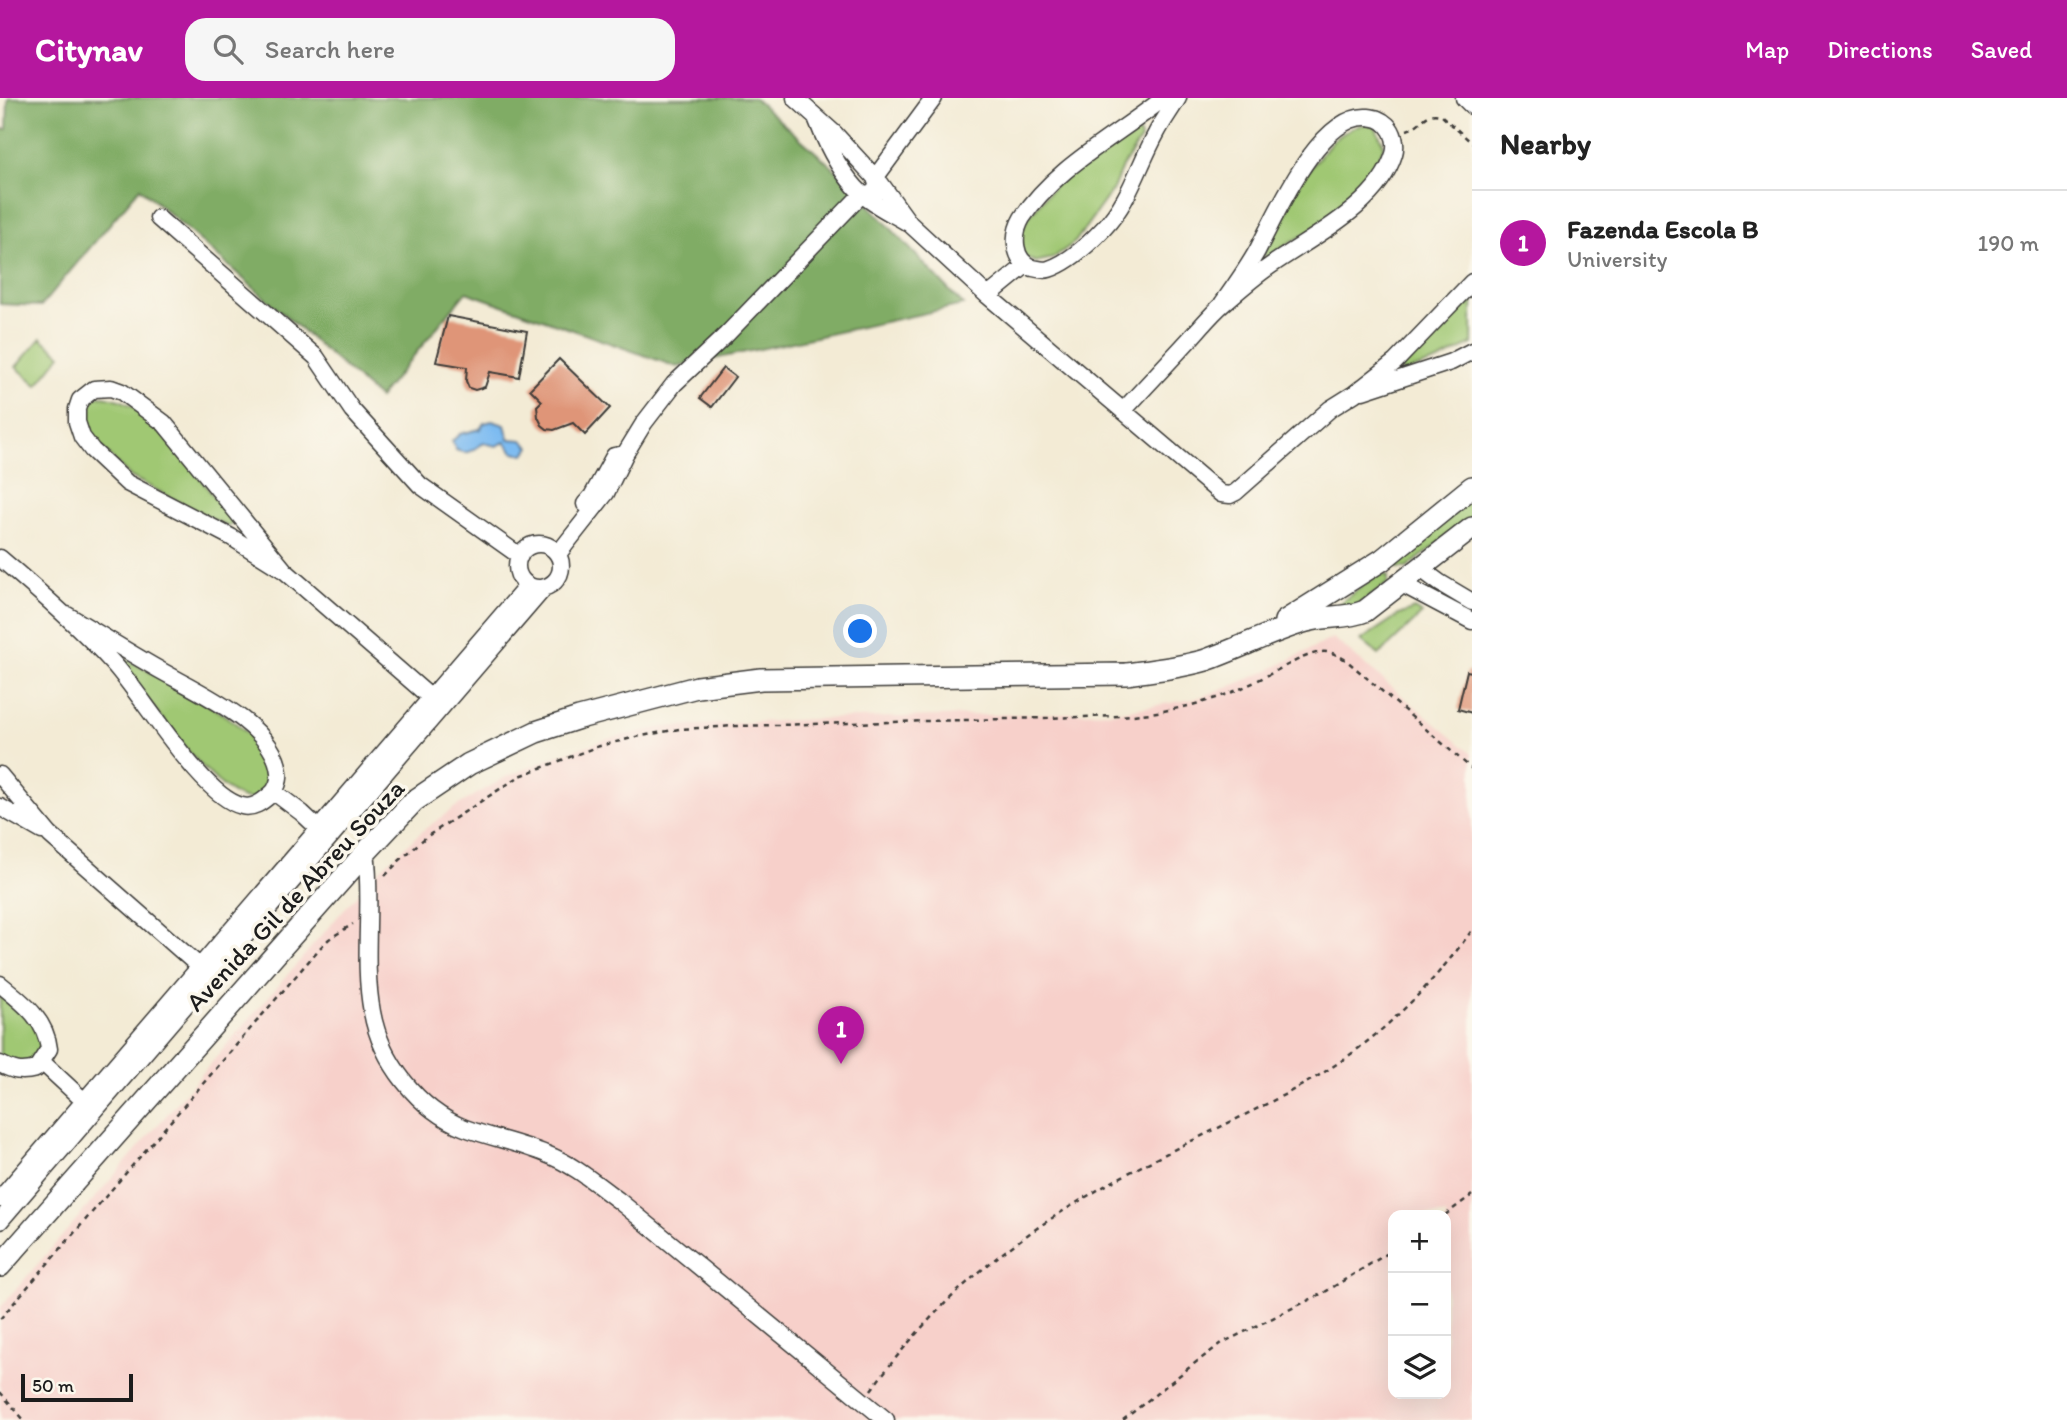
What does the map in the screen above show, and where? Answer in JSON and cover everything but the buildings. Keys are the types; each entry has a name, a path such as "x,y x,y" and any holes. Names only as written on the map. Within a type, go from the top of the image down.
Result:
{"street":[{"path":"795,98 834,133 875,178 910,224 988,296 1221,494 1230,495 1237,492 1330,409 1395,362 1472,282"},
{"path":"875,178 934,98"},
{"path":"1164,98 1138,120 1062,173 1022,219 1017,232 1016,249 1018,257 1026,265 1045,270 1063,263 1106,227 1127,195 1155,135 1178,98"},
{"path":"1464,98 1472,106"},
{"path":"815,116 843,171 862,194 910,224"},
{"path":"1122,411 1222,304 1269,267 1345,218 1378,184 1388,170 1396,149 1392,132 1386,124 1379,119 1355,118 1331,133 1319,145 1292,183 1256,253 1222,304"},
{"path":"1138,120 1155,135"},
{"path":"862,194 860,180 866,175 875,178"},
{"path":"554,550 592,496 614,456 625,454 654,408 674,384 726,335 862,194"},
{"path":"158,218 316,357 352,410 420,485 520,556"},
{"path":"1256,253 1269,267"},
{"path":"988,296 1026,265"},
{"path":"1354,394 1451,362 1472,351"},
{"path":"1395,362 1404,379"},
{"path":"285,572 164,423 122,392 102,387 86,393 77,409 77,422 82,437 127,483 231,537 285,572 431,698"},
{"name":"Avenida Gil de Abreu Souza","path":"1254,640 1382,560 1472,487"},
{"path":"231,537 246,524"},
{"name":"Avenida Gil de Abreu Souza","path":"0,1266 366,852 414,801 469,764 536,732 697,687 761,680 1126,674 1170,668 1203,660 1315,619 1359,614 1406,586 1421,569 1472,528"},
{"path":"0,1221 545,587 560,573 561,566 554,550 536,544 524,550 518,569 523,581 528,585 545,587"},
{"path":"0,558 67,615 114,664 189,762 218,793 243,807 260,803 274,792 280,778 278,763 271,748 232,710 67,615"},
{"path":"1382,560 1418,599 1472,629"},
{"path":"1421,569 1472,602"},
{"path":"0,1199 528,585"},
{"path":"1406,586 1472,621"},
{"path":"114,664 127,651"},
{"path":"2,781 50,835 200,967"},
{"path":"274,792 319,829"},
{"path":"0,807 50,835"},
{"path":"366,852 369,878 367,947 372,1015 388,1055 420,1100 456,1124 546,1154 583,1174 886,1420"},
{"path":"0,984 35,1014 46,1031 49,1049 36,1069 14,1071 0,1064"},
{"path":"42,1062 85,1101"}],"path":[{"path":"1402,128 1412,129 1428,115 1437,114 1472,143"},
{"path":"382,881 394,866 426,837 502,786 555,761 612,743 662,732 736,726 1145,714 1228,694 1323,651 1346,660 1472,769"},
{"path":"0,1319 320,948 329,939 362,919 368,910"},
{"path":"863,1401 931,1316 996,1258 1082,1199 1307,1082 1334,1065 1368,1040 1410,1002 1472,930"},
{"path":"1451,1211 1472,1195"},
{"path":"1123,1420 1222,1343 1325,1292 1388,1253"},
{"path":"0,1392 24,1420"}],"shaded area":[{"path":"1333,638 1472,754 1472,1420 0,1420 0,1308 380,869 425,829 457,806 506,777 559,755 607,739 663,727 816,719 1116,712 1194,699 1229,687"}],"green space":[{"path":"8,98 754,98 837,171 963,305 677,367 466,292 379,398 140,188 41,306 0,304 0,129 7,129"},
{"path":"1366,124 1375,126 1384,145 1363,186 1329,219 1269,257 1263,256 1299,182 1332,141 1351,128"},
{"path":"1134,132 1140,135 1141,139 1122,167 1113,189 1075,242 1053,258 1035,262 1023,256 1020,236 1027,219 1059,180"},
{"path":"1472,295 1472,344 1438,361 1402,373 1401,367 1440,331"},
{"path":"41,338 61,355 37,385 16,367"},
{"path":"99,396 120,400 139,410 157,426 174,444 232,521 231,525 228,527 131,477 98,444 84,424 82,410 88,401"},
{"path":"1472,497 1472,516 1407,568 1398,568 1393,560"},
{"path":"1380,573 1388,576 1388,583 1354,608 1332,609"},
{"path":"1414,609 1422,614 1379,655 1361,640 1399,615"},
{"path":"119,661 130,661 188,693 249,734 264,750 275,768 274,781 259,796 248,799 234,794 217,781 179,740"},
{"path":"0,991 30,1017 36,1025 41,1041 32,1058 14,1065 0,1056"}],"water":[{"path":"492,421 505,425 509,439 522,440 530,447 525,454 514,453 505,442 496,446 484,443 468,452 456,450 452,441 460,434 480,429 484,423"}],"place":[{"name":"Fazenda Escola B","path":"841,1064"}]}
